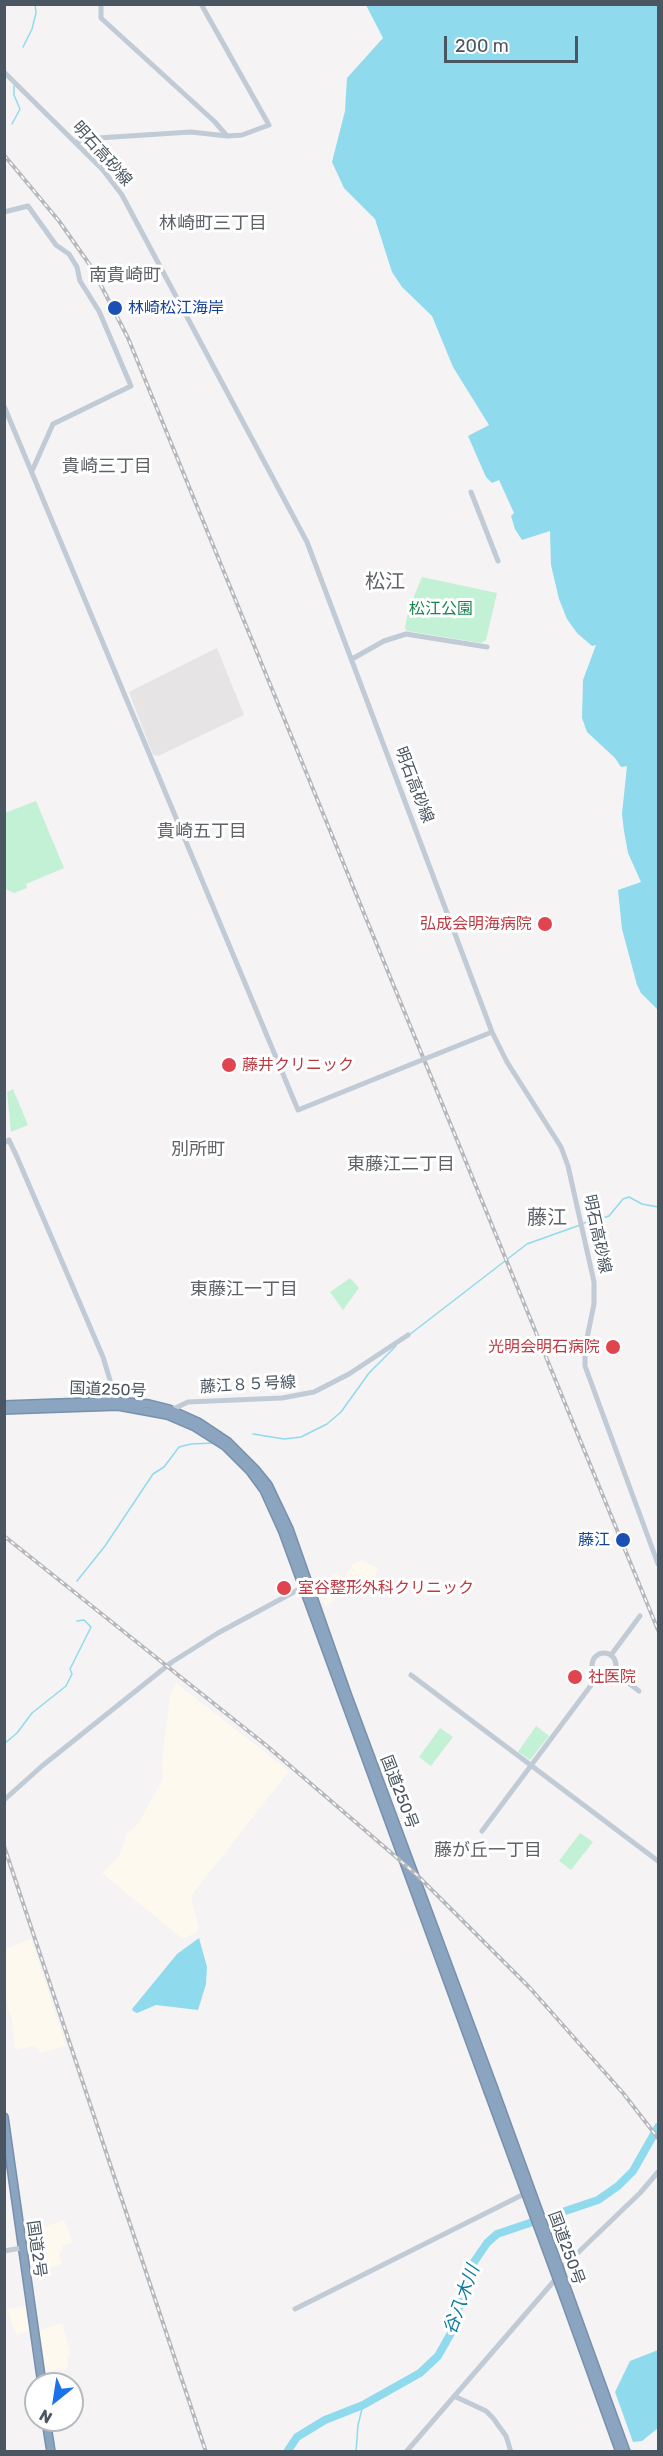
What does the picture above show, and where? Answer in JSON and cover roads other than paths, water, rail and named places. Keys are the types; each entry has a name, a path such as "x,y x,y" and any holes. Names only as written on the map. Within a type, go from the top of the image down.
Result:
{"highway":[{"name":"国道250号","path":"4,1404 117,1404 168,1412 184,1418 239,1455 272,1491 289,1529 306,1586"},
{"name":"国道250号","path":"4,1410 117,1404"},
{"name":"国道250号","path":"239,1455 266,1494 306,1586 626,2451"},
{"name":"国道2号","path":"4,2117 40,2372"},
{"name":"国道250号","path":"567,2296 620,2451"},
{"path":"48,2432 51,2451"}],"street":[{"path":"101,4 102,18 215,122 227,136"},
{"path":"75,142 98,138 191,132 227,136 242,135 269,125 201,4"},
{"name":"明石高砂線","path":"4,72 116,185 172,285 307,542 492,1032 507,1062 561,1147 568,1166 594,1282 594,1304 585,1348 585,1366 658,1564"},
{"path":"4,212 28,206 56,245 69,254 77,267 80,281 99,311 131,386 53,424 32,471"},
{"path":"4,406 298,1110 492,1032"},
{"path":"471,492 498,561"},
{"path":"352,659 384,641 406,634 487,647"},
{"path":"4,1143 9,1140 17,1157 103,1357 117,1404"},
{"name":"藤江８５号線","path":"168,1412 180,1404 303,1395 326,1388 408,1335"},
{"path":"4,1800 42,1766 172,1662 227,1628 306,1586"},
{"path":"611,1655 640,1616"},
{"path":"600,1654 611,1655 616,1665 614,1672 609,1677 598,1676 593,1670 594,1659 600,1654"},
{"path":"614,1672 639,1692"},
{"path":"411,1675 658,1861"},
{"path":"482,1831 598,1676"},
{"path":"406,2451 554,2281 562,2268 640,2193 658,2172"},
{"path":"295,2309 522,2195"},
{"path":"4,2251 22,2248"},
{"path":"454,2396 486,2411 506,2436 511,2451"}],"water":[{"path":"366,5 658,5 658,1010 641,993 637,985 622,929 618,890 641,882 628,853 624,831 622,814 627,766 621,767 615,758 587,732 582,718 583,680 596,645 592,646 577,633 567,619 559,599 551,565 550,531 522,540 515,529 511,516 514,513 499,480 492,483 486,477 468,436 489,425 453,367 432,316 402,287 392,272 375,219 344,188 332,162 345,111 347,78 383,38"},
{"path":"199,1938 207,1967 206,1984 198,2010 156,2005 137,2013 133,2011 132,2009 177,1954"},
{"path":"658,2350 658,2428 642,2441 633,2442 615,2392 630,2361"}],"waterway":[{"path":"23,47 32,29 36,13 35,4"},
{"path":"12,124 20,109 14,95 14,86"},
{"path":"584,1223 609,1216 623,1199 629,1197 642,1204 658,1207"},
{"path":"409,1335 527,1244 580,1225"},
{"path":"253,1434 284,1439 301,1437 327,1424 341,1412 369,1373 396,1346"},
{"path":"77,1581 105,1546 153,1474 164,1467 179,1447 215,1443"},
{"path":"4,1744 17,1733 32,1713 66,1686 72,1674 70,1669 91,1627 84,1620 77,1621"},
{"name":"谷八木川","path":"287,2452 297,2437 325,2420 363,2405 420,2373 438,2356 451,2333 474,2262 487,2243 497,2234 598,2200 618,2186 633,2171 658,2127"},
{"path":"356,2452 358,2425 363,2405"}],"railway":[{"path":"4,155 59,221 92,268 128,338 658,1630"},
{"path":"4,1536 267,1746 417,1875 530,1988 623,2093 658,2138"},
{"path":"4,1846 206,2452"}],"place":[{"name":"林崎松江海岸","path":"115,308"},
{"name":"弘成会明海病院","path":"545,924"},
{"name":"藤井クリニック","path":"229,1065"},
{"name":"光明会明石病院","path":"613,1347"},
{"name":"藤江","path":"623,1540"},
{"name":"室谷整形外科クリニック","path":"284,1588"},
{"name":"社医院","path":"575,1677"}],"district":[{"name":"林崎町三丁目","path":"213,224"},
{"name":"南貴崎町","path":"125,276"},
{"name":"貴崎三丁目","path":"107,467"},
{"name":"松江","path":"385,582"},
{"name":"貴崎五丁目","path":"202,832"},
{"name":"別所町","path":"198,1150"},
{"name":"東藤江二丁目","path":"401,1165"},
{"name":"藤江","path":"547,1218"},
{"name":"東藤江一丁目","path":"244,1290"},
{"name":"藤が丘一丁目","path":"488,1851"}],"park label":[{"name":"松江公園","path":"441,609"}]}
